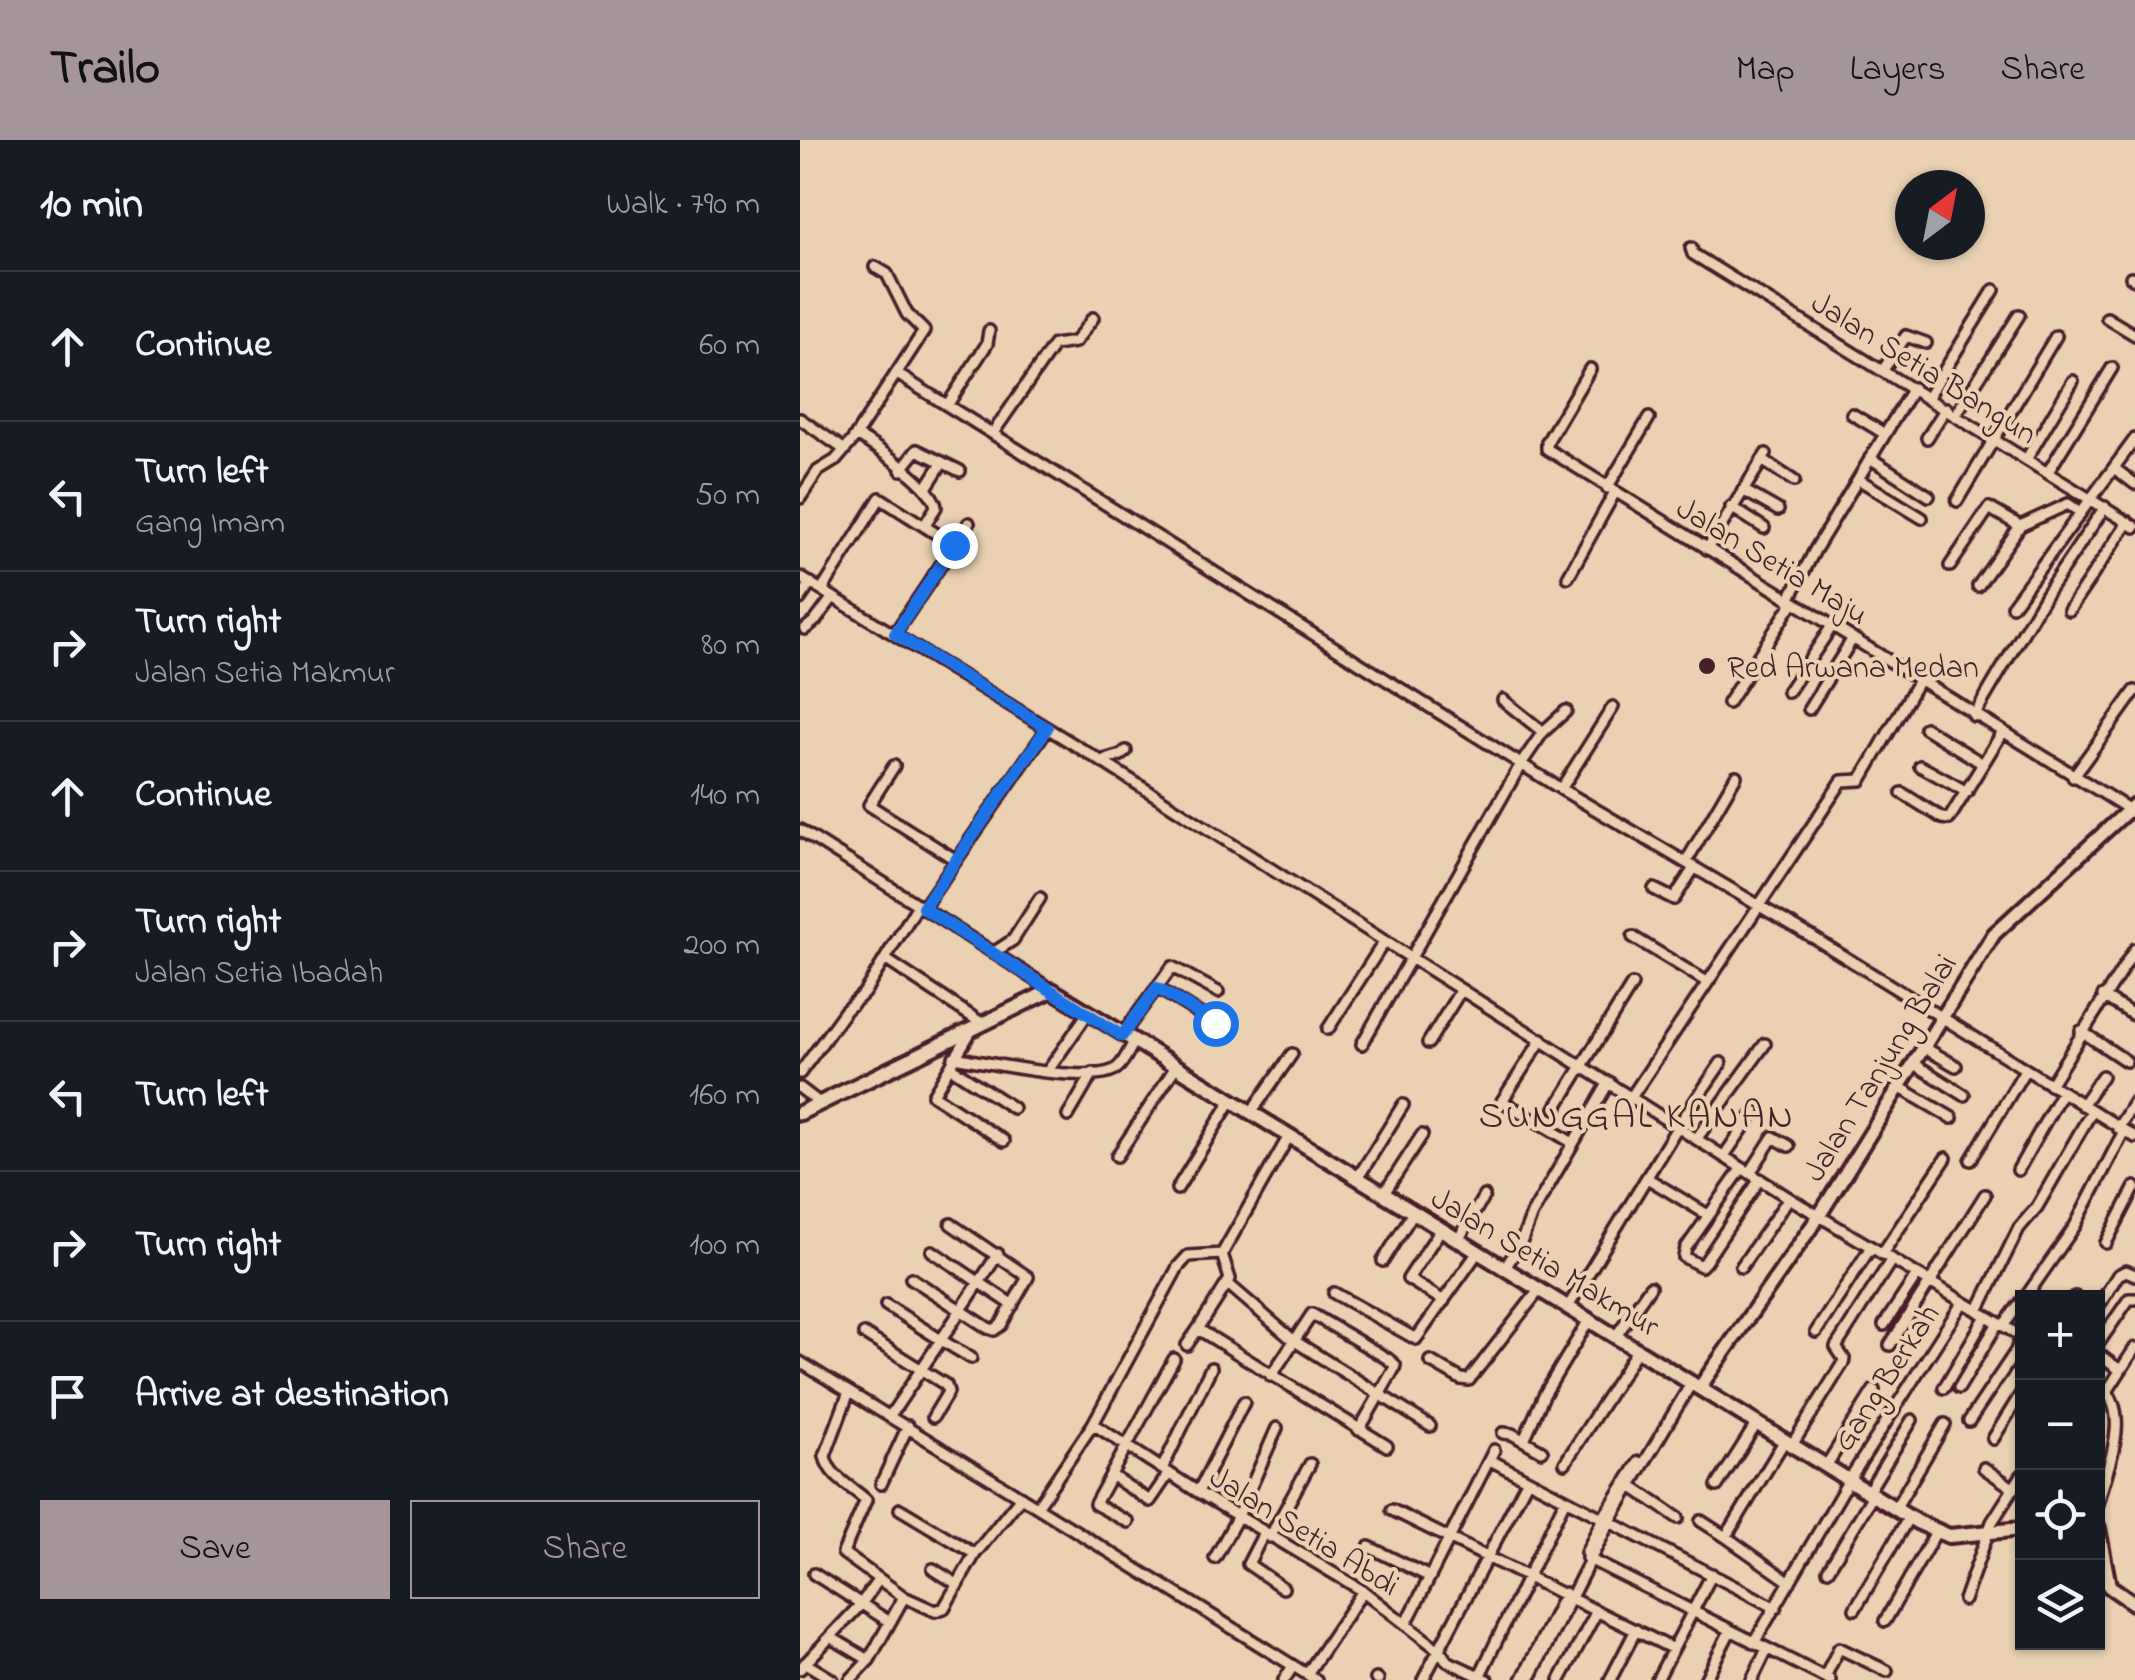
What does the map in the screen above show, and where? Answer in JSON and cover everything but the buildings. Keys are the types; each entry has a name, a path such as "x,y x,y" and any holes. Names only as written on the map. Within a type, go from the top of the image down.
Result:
{"main road":[{"name":"Jalan Setia Makmur","path":"1052,990 1909,1517 1936,1532 1956,1536 2015,1530"},
{"path":"800,1114 1052,990"},
{"path":"2104,1560 2109,1586 2135,1604"}],"street":[{"name":"Jalan Setia Bangun","path":"1691,248 1693,254 2131,524"},
{"path":"800,498 812,479 856,434 925,329 907,314 887,274 875,267"},
{"path":"1928,397 1994,290"},
{"path":"1956,414 2018,315"},
{"path":"993,433 1054,345 1075,342 1093,318"},
{"path":"2107,318 2135,335"},
{"path":"948,404 987,344 990,331"},
{"path":"1883,370 1906,336 1926,343"},
{"path":"1958,501 2056,336"},
{"path":"2048,472 2112,368"},
{"name":"Jalan Setia Maju","path":"1590,369 1546,445 1555,455 2073,777 2133,809"},
{"path":"897,374 1561,789 2135,1138"},
{"path":"2026,458 2073,381"},
{"path":"1728,703 1912,388"},
{"path":"1928,438 1946,408"},
{"path":"1852,414 1884,434"},
{"path":"1568,577 1649,418"},
{"path":"800,419 844,450"},
{"path":"856,434 926,488 937,502 924,526"},
{"path":"2012,606 2135,439"},
{"path":"902,470 917,450 960,470"},
{"path":"1706,548 1764,457 1794,481"},
{"path":"1870,458 1930,496"},
{"path":"926,488 942,463"},
{"path":"2114,468 2135,484"},
{"path":"800,472 812,479"},
{"path":"1858,479 1922,518"},
{"path":"1743,490 1778,510"},
{"path":"822,590 878,499 883,498 954,545"},
{"path":"1978,586 2020,526 2069,504 2080,512"},
{"path":"1731,507 1764,528"},
{"path":"1950,566 1990,508 2020,526"},
{"path":"1974,716 2046,594 2105,508"},
{"path":"895,634 970,523"},
{"path":"2069,610 2131,524"},
{"path":"800,577 1101,761 1789,1198 2015,1332"},
{"path":"800,599 811,584"},
{"path":"805,629 833,596"},
{"path":"1788,692 1832,626"},
{"path":"1809,709 1853,638"},
{"path":"1632,1096 1842,781 1861,780 1920,680"},
{"path":"2073,777 2135,691"},
{"path":"1503,700 1544,732"},
{"path":"1561,789 1613,707"},
{"path":"1362,1044 1521,764 1544,732 1566,711"},
{"path":"800,1074 845,1011 856,1004 920,906 1047,728"},
{"path":"1926,728 1983,764"},
{"path":"1902,793 1946,820 2002,733"},
{"path":"1101,761 1122,756 1126,751"},
{"path":"894,766 869,805 956,860"},
{"path":"1920,766 1966,792"},
{"path":"1654,889 1674,899 1736,776"},
{"name":"Jalan Tanjung Balai","path":"1696,1384 1818,1216 1994,934 2133,809"},
{"path":"800,830 1052,990"},
{"path":"993,953 1013,940 1040,898"},
{"path":"1633,937 1707,982"},
{"path":"1328,1028 1384,942"},
{"path":"2050,1085 2103,996 2131,965 2135,950"},
{"path":"884,959 985,1026"},
{"path":"952,1062 1069,1075 1118,1067 1128,1039 1174,966 1218,992"},
{"path":"1556,1108 1632,985"},
{"path":"1157,988 1215,1023"},
{"path":"1428,1043 1462,990"},
{"path":"2103,996 2135,1016"},
{"path":"1048,1072 1088,1012"},
{"path":"2081,1031 2126,1061"},
{"path":"970,1033 933,1092 936,1099 1004,1141"},
{"path":"1542,1039 1502,1101 1573,1143"},
{"path":"1697,1138 1765,1044"},
{"path":"1924,1047 1956,1066"},
{"path":"1251,1113 1292,1054"},
{"path":"952,1062 1013,1108"},
{"path":"1568,1307 1721,1063"},
{"path":"1913,1063 1964,1095"},
{"path":"1116,1156 1175,1068"},
{"path":"1972,1160 2024,1070"},
{"path":"1068,1116 1093,1072"},
{"path":"1944,1388 2019,1228 2037,1207 2102,1076"},
{"path":"1505,1268 1609,1082"},
{"path":"1899,1087 1952,1118"},
{"path":"800,1088 820,1104"},
{"path":"2018,1170 2062,1092"},
{"path":"1655,1112 1662,1099"},
{"path":"1177,1189 1231,1101"},
{"path":"2030,1290 2075,1226 2135,1101"},
{"path":"1357,1179 1404,1105"},
{"path":"1724,1156 1755,1111"},
{"path":"1384,1195 1422,1135"},
{"path":"1222,1254 1289,1136"},
{"path":"1760,1179 1701,1266 1690,1261 1685,1253 1708,1216 1773,1137 1789,1146"},
{"path":"1726,1537 1843,1362 1836,1347 1946,1158"},
{"path":"1647,1178 1708,1216"},
{"path":"2106,1243 2135,1187"},
{"path":"1890,1345 1985,1195"},
{"path":"1458,1240 1484,1196"},
{"path":"1742,1267 1789,1198"},
{"path":"1383,1261 1413,1213"},
{"path":"912,1278 994,1330 1001,1325 1028,1276 951,1224"},
{"path":"1440,1229 1408,1279 1444,1301"},
{"path":"1816,1332 1871,1247"},
{"path":"932,1250 1013,1305"},
{"path":"1334,1293 1416,1339 1478,1252"},
{"path":"890,1416 998,1254"},
{"path":"1187,1345 1228,1284 1230,1273 1222,1254"},
{"path":"1037,1508 1094,1424 1178,1266 1188,1256 1222,1254"},
{"path":"2105,1296 2118,1275 2126,1271 2135,1275"},
{"path":"1884,1326 1917,1275"},
{"path":"1228,1284 1293,1340 1430,1426"},
{"path":"1616,1336 1650,1287"},
{"path":"1430,1361 1468,1380 1540,1289"},
{"path":"2105,1334 2129,1299 2135,1298"},
{"name":"Gang Berkah","path":"1754,1642 1849,1480 1963,1302"},
{"path":"886,1304 971,1358"},
{"path":"1959,1388 2000,1324 2015,1308"},
{"path":"1271,1376 1309,1317 1316,1314 1395,1365 1358,1430"},
{"path":"1524,1440 1544,1396 1589,1320"},
{"path":"1198,1328 1387,1446"},
{"path":"864,1334 948,1389 933,1417"},
{"path":"2108,1390 2135,1348"},
{"path":"1565,1463 1638,1349"},
{"path":"1970,1421 2015,1349"},
{"path":"1128,1522 1092,1508 1174,1359"},
{"path":"2105,1359 2120,1370"},
{"path":"800,1362 1312,1677 1362,1591"},
{"path":"1112,1476 1150,1502 1212,1368"},
{"path":"1525,1680 1606,1520 1696,1384"},
{"path":"2105,1388 2115,1406 2118,1445 2105,1477"},
{"path":"1826,1466 1874,1390"},
{"path":"849,1392 825,1456 834,1475 865,1498 843,1552 904,1597 939,1611 975,1554 1021,1497"},
{"path":"1198,1492 1244,1402"},
{"path":"1993,1438 2015,1403"},
{"path":"1828,1570 1912,1420"},
{"path":"1717,1486 1757,1423"},
{"name":"Jalan Setia Abdi","path":"1094,1424 1362,1591 1447,1661 1484,1678"},
{"path":"1895,1509 1945,1424"},
{"path":"881,1484 908,1426"},
{"path":"1214,1558 1238,1516 1276,1428"},
{"path":"1502,1433 1542,1451"},
{"path":"1406,1624 1492,1455 1527,1481 1776,1608"},
{"path":"1606,1520 1642,1463"},
{"path":"1284,1588 1248,1564 1310,1464"},
{"path":"1964,1600 1992,1522 2014,1489 1984,1468"},
{"path":"1423,1680 1527,1481"},
{"path":"1631,1486 1678,1518"},
{"path":"1484,1678 1524,1578 1565,1500"},
{"path":"900,1509 975,1554"},
{"path":"1392,1510 1673,1649"},
{"path":"1855,1609 1909,1517"},
{"path":"1701,1521 1790,1582"},
{"path":"1885,1621 1936,1532"},
{"path":"1369,1547 1430,1577"},
{"path":"1587,1558 1827,1679 1839,1648 1887,1671"},
{"path":"933,1568 957,1584"},
{"path":"814,1574 890,1622"},
{"path":"1658,1680 1712,1574"},
{"path":"833,1680 802,1666 862,1604 878,1579"},
{"path":"850,1680 869,1660 904,1597"},
{"path":"1560,1680 1597,1611"},
{"path":"1610,1680 1636,1630"},
{"path":"1705,1680 1730,1631"},
{"path":"832,1638 869,1660"},
{"path":"1752,1680 1767,1649"},
{"path":"1284,1680 1294,1666"},
{"path":"1800,1680 1806,1668"}],"place":[{"name":"Red Arwana Medan","path":"1707,666"}],"district":[{"name":"SUNGGAL KANAN","path":"1637,1114"}],"route":[{"path":"954,545 895,634 1047,728 923,908 1122,1036 1157,988 1215,1023"}]}
